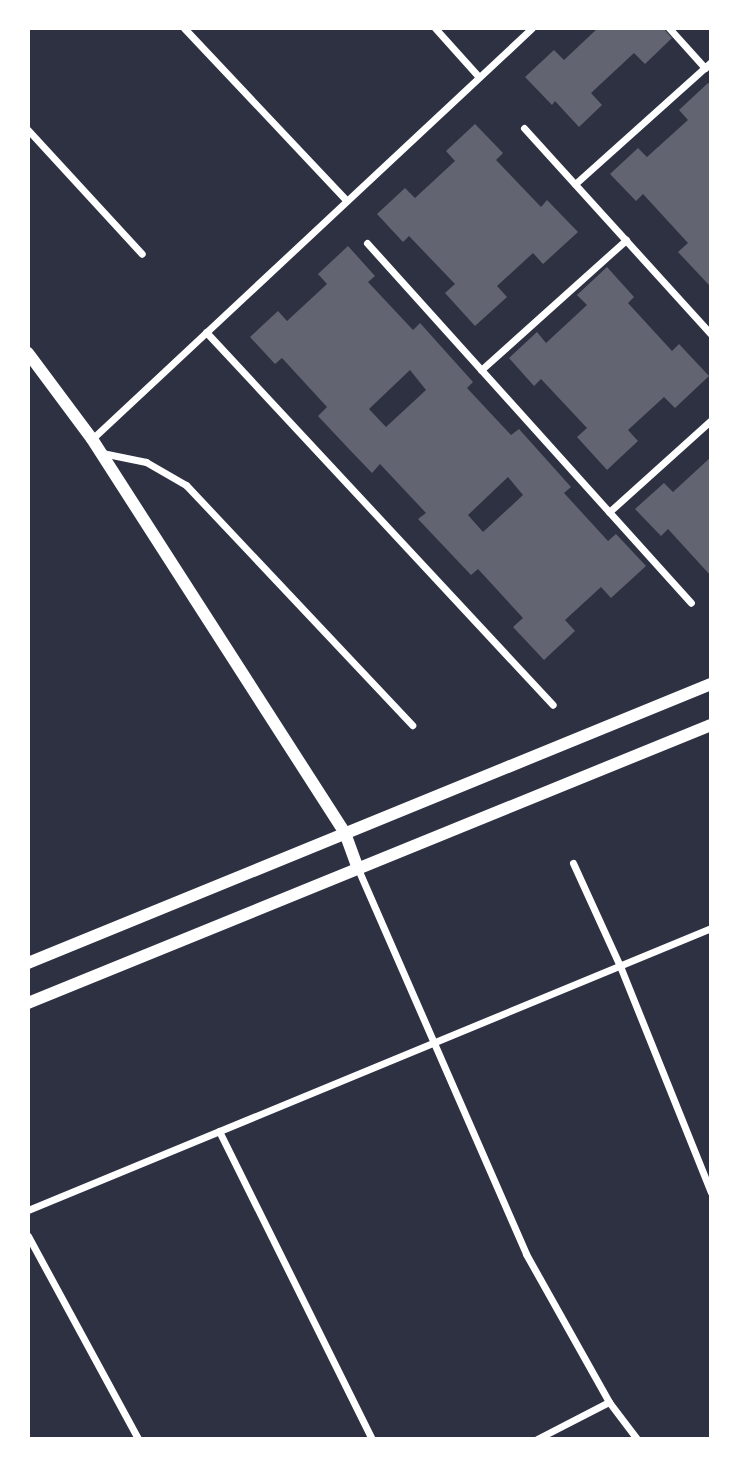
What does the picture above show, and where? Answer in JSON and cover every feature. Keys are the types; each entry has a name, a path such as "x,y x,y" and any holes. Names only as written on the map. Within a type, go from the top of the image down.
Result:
{"street":[{"path":"184,28 346,200"},
{"path":"435,28 478,76"},
{"path":"92,439 532,28"},
{"path":"575,184 708,65 669,28"},
{"path":"524,128 711,334"},
{"path":"28,130 142,254"},
{"path":"481,370 626,240"},
{"path":"367,243 691,603"},
{"path":"206,332 552,705"},
{"path":"28,353 92,439 345,833 358,869 526,1254 609,1402 637,1439"},
{"path":"609,512 711,420"},
{"path":"101,453 146,461 186,485 412,725"},
{"path":"28,963 711,684"},
{"path":"28,1003 711,725"},
{"path":"573,863 620,966 711,1192"},
{"path":"28,1210 711,928"},
{"path":"219,1131 372,1439"},
{"path":"28,1236 138,1439"},
{"path":"537,1439 609,1402"}],"building":[{"path":"598,28 663,28 672,38 645,64 634,53 591,93 602,105 579,127 555,101 552,105 525,77 554,50 564,60"},
{"path":"708,83 711,86 709,285 678,252 688,243 643,194 636,201 610,174 638,148 647,157 688,120 679,110"},
{"path":"475,124 503,153 496,160 541,207 547,200 578,232 543,264 533,253 497,286 507,297 475,326 445,293 455,284 409,236 403,242 377,214 405,188 415,198 455,161 446,151"},
{"path":"348,246 375,276 368,282 413,330 420,323 473,382 467,388 511,435 519,429 571,487 564,493 608,541 616,534 646,566 611,598 601,587 565,620 575,631 544,660 513,627 523,618 478,569 471,575 418,519 426,513 380,464 372,473 318,416 327,407 282,358 275,364 250,337 278,311 287,321 327,284 318,274","holes":["410,370 426,390 386,427 369,409","508,477 523,495 483,532 468,515"]},
{"path":"607,267 634,297 628,303 672,351 679,344 709,376 675,408 664,397 628,430 638,441 607,470 577,437 587,428 541,379 534,386 509,358 537,332 546,343 587,305 577,295"},
{"path":"711,457 711,576 668,529 661,536 635,509 664,483 673,492"}]}
